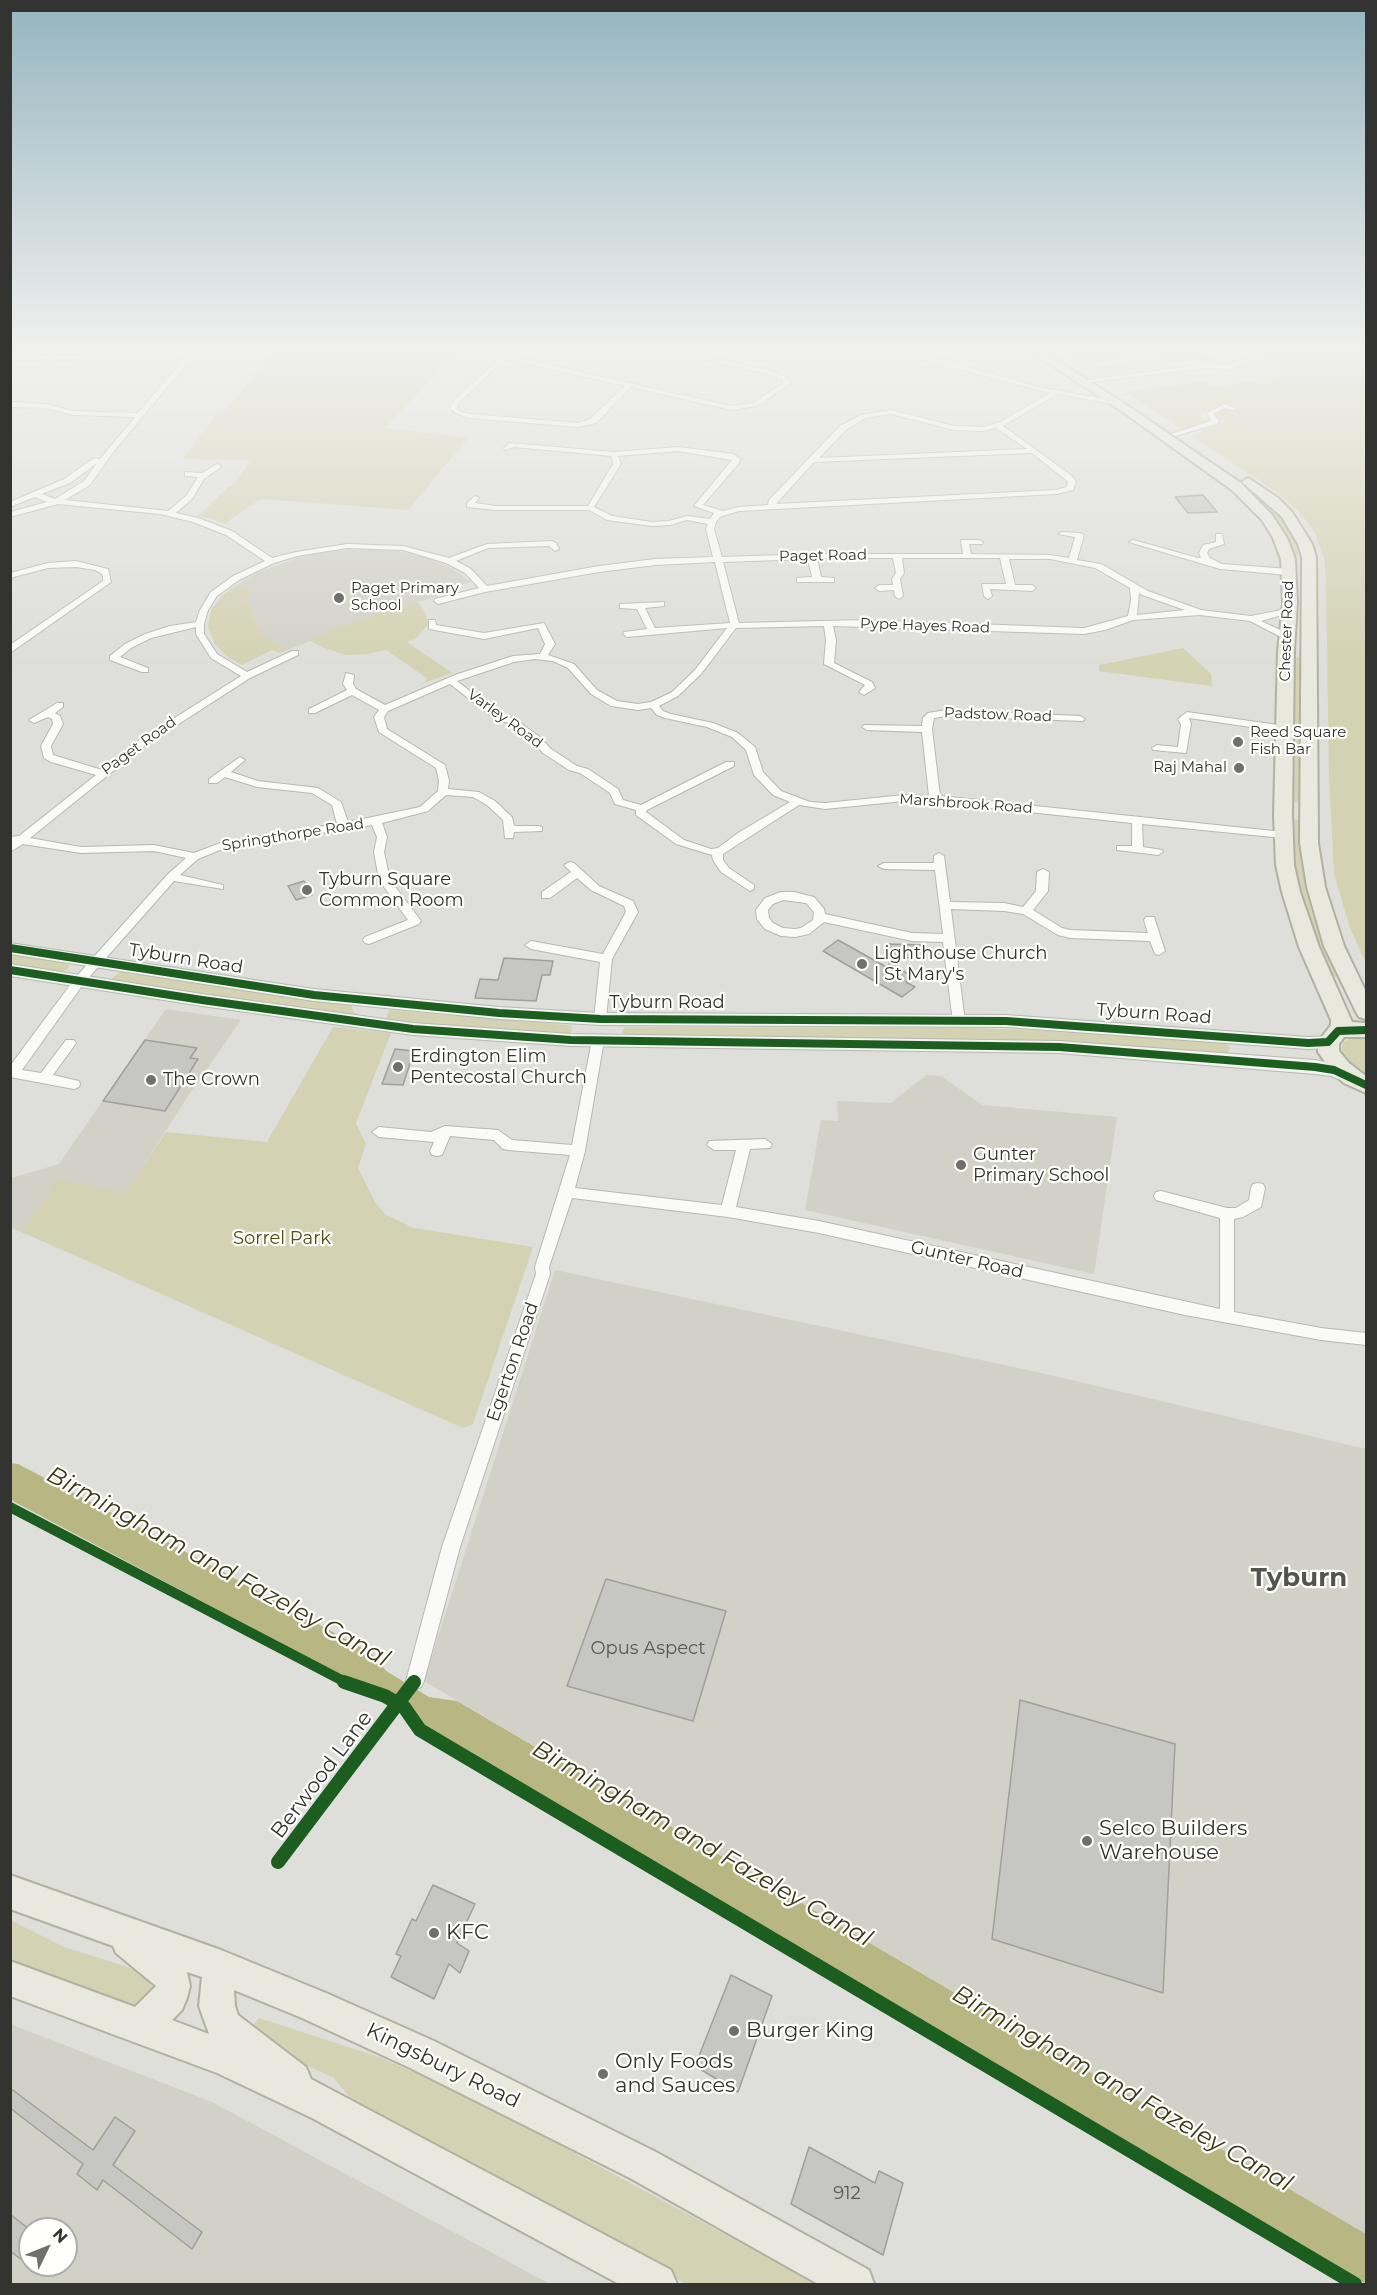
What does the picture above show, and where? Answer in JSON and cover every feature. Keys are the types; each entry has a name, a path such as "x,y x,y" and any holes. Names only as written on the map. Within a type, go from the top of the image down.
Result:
{"highway":[{"name":"Chester Road","path":"1190,454 1237,488 1267,518 1280,538 1288,559 1289,606 1286,643 1283,834 1291,892 1309,947 1341,1020 1342,1026 1333,1036"},
{"name":"Chester Road","path":"1205,454 1260,490 1287,515 1305,544 1309,556 1309,843 1316,887 1334,946 1366,1012"},
{"path":"1210,470 1225,467"},
{"path":"1289,606 1310,605"},
{"path":"1286,643 1308,654"},
{"path":"1362,1083 1329,1052 1333,1036 1351,1029 1366,1030"},
{"name":"Kingsbury Road","path":"10,1892 221,1967 314,2005 453,2070 643,2165 855,2284"},
{"path":"112,1929 171,1975 173,1986 170,1998 141,2025"},
{"path":"221,1967 217,2006 224,2026 325,2105"},
{"path":"10,1978 225,2058 325,2105 657,2284"}],"main road":[{"name":"Tyburn Road","path":"10,948 303,993 399,1005 600,1019 1065,1024 1308,1043 1333,1036"},
{"name":"Tyburn Road","path":"10,970 371,1025 492,1036 598,1040 1059,1047 1315,1067 1334,1070 1362,1083"},
{"path":"598,1040 600,1019"}],"street":[{"path":"10,505 37,495 82,472 105,454"},
{"path":"10,515 56,502 87,483 107,454"},
{"path":"590,508 617,464 614,454"},
{"path":"687,518 728,472 736,459 718,454"},
{"path":"772,507 772,502 817,454"},
{"path":"811,460 971,454"},
{"path":"698,506 722,513 772,507 1057,492 1070,488 1072,482 1069,478 1038,454"},
{"path":"170,514 179,507 201,478 217,465"},
{"path":"188,474 206,476"},
{"path":"37,495 56,502 170,514 223,530 271,561"},
{"path":"475,498 470,505 496,508 590,508 610,518 632,523 661,524 687,518 712,522"},
{"path":"383,712 450,680 513,659 543,656 571,666 594,692 614,704 638,707 653,705 675,694 698,672 735,624 710,529 712,522 722,513"},
{"path":"1062,534 1091,534"},
{"path":"1073,560 1080,535"},
{"path":"1206,560 1203,553 1206,546 1220,544 1219,536"},
{"path":"968,556 964,542 979,542"},
{"path":"1133,542 1198,561 1206,560 1220,566 1289,572"},
{"path":"448,561 488,546 554,543"},
{"path":"247,676 214,657 200,634 200,624 204,610 214,594 236,578 271,561 324,549 366,545 403,548 448,561 468,572 485,589"},
{"path":"879,588 897,592 896,579 900,573 897,555"},
{"path":"812,556 817,580"},
{"path":"1004,556 1011,587"},
{"name":"Paget Road","path":"438,601 485,589 599,569 716,558 1004,556 1073,560 1109,571 1134,588 1200,612"},
{"path":"10,576 48,566 76,564 105,571 107,576 107,582 10,651"},
{"path":"800,580 831,580"},
{"path":"988,596 985,586 1032,588"},
{"path":"1132,618 1134,588"},
{"path":"623,606 661,604"},
{"path":"640,606 652,631"},
{"name":"Pype Hayes Road","path":"627,634 735,624 828,623 1084,631 1102,628 1132,618 1171,613 1200,612 1251,619 1269,617 1289,606"},
{"name":"Pype Hayes Road","path":"1251,619 1286,643"},
{"path":"828,623 831,640 825,665 869,684 870,688 864,692"},
{"path":"113,658 128,646 148,636 200,624"},
{"path":"430,627 484,636 544,624 550,644 543,656"},
{"path":"705,626 718,631 724,640"},
{"name":"Paget Road","path":"10,849 15,839 178,718 275,657 295,653"},
{"path":"100,655 145,670"},
{"path":"349,675 348,684 352,691 383,712"},
{"name":"Varley Road","path":"450,680 482,702 482,706 490,712 512,722 537,740 547,751 614,791 619,802 642,808 640,813 680,842 702,850 717,852"},
{"path":"312,711 352,691"},
{"path":"34,720 60,705"},
{"name":"Marshbrook Road","path":"653,705 668,716 710,725 735,735 751,749 758,773 777,793 796,802 825,806 904,798 935,799 1283,834"},
{"path":"383,712 382,730 441,767 444,781 443,792 475,794 508,819 509,832 538,829"},
{"path":"48,713 57,718 58,724 46,746 48,756 102,773"},
{"name":"Padstow Road","path":"935,799 927,729 928,718 940,713 1080,719"},
{"path":"1157,748 1180,755 1186,724 1183,719 1187,715 1285,729"},
{"path":"867,727 927,729"},
{"path":"213,781 240,760"},
{"path":"642,808 696,786 730,764"},
{"path":"224,773 257,784 314,790 332,798 337,804 344,828"},
{"name":"Springthorpe Road","path":"194,857 223,845 344,828 424,809 443,792"},
{"path":"750,887 725,870 718,860 717,852 796,802"},
{"path":"1137,819 1138,849"},
{"name":"Springthorpe Road","path":"376,821 382,837 379,852 385,880 415,921"},
{"path":"15,839 81,850 154,848 180,852 194,857 171,877 80,980 12,1072 74,1084"},
{"path":"1120,848 1158,852"},
{"path":"884,866 940,862 959,1022"},
{"path":"546,896 574,869 595,888 621,898 629,904 632,912 606,960 600,1019"},
{"path":"1026,912 1042,891 1043,872"},
{"path":"171,877 219,887"},
{"path":"781,896 794,896 810,900 817,906 820,917 814,926 806,931 780,932 769,926 763,919 762,910 769,901 781,896"},
{"path":"946,905 1004,907 1026,912 1058,931 1070,934 1154,937"},
{"path":"369,940 428,915"},
{"path":"820,917 912,936 948,938"},
{"path":"1150,920 1159,951"},
{"path":"531,945 606,960"},
{"name":"Egerton Road","path":"415,1681 451,1546 543,1274 542,1267 567,1192 578,1151 598,1040"},
{"path":"44,1078 70,1043"},
{"path":"380,1132 433,1137 445,1131 498,1135 508,1145 578,1151"},
{"path":"437,1151 445,1131"},
{"path":"714,1144 765,1144"},
{"path":"728,1211 744,1145"},
{"path":"1161,1196 1227,1214 1238,1213 1256,1203 1258,1188"},
{"name":"Gunter Road","path":"567,1192 728,1211 819,1227 1090,1289 1321,1334 1366,1339"},
{"path":"1227,1214 1227,1316"}],"shaded area":[{"name":"Paget Primary School","path":"365,549 399,551 425,557 452,568 470,582 439,591 439,596 366,617 288,650 263,635 258,627 246,600 252,590 235,586 259,572 300,557"},
{"path":"166,1009 241,1020 186,1099 85,1258 11,1228 11,1178 59,1164"},
{"name":"Gunter Primary School","path":"926,1075 941,1076 982,1105 1117,1117 1094,1274 805,1210 821,1120 838,1121 837,1101 891,1103"},
{"path":"555,1270 1037,1372 1366,1449 1366,2234 424,1681"},
{"path":"10,1463 18,1464 173,1545 364,1649 377,1658 386,1671 429,1697 457,1701 1366,2234 1366,2284 646,1857 430,1732 416,1713 377,1688 350,1680 11,1500"},
{"path":"10,2024 212,2102 550,2284 11,2284"}],"green space":[{"path":"186,454 455,454 408,510 261,499 225,523 198,516 227,488 232,486 251,460 182,459"},
{"path":"1219,454 1366,454 1366,963 1350,928 1334,874 1329,775 1324,558 1314,531 1301,514 1278,493"},
{"path":"1224,469 1251,487 1282,517 1291,528 1301,554 1293,557 1283,532 1218,471"},
{"path":"235,586 253,590 246,600 258,627 263,635 288,650 280,653 272,650 242,665 229,658 215,644 208,627 211,610 222,596"},
{"path":"418,602 429,624 417,637 407,642 452,673 424,683 427,678 386,650 346,655 309,640 366,617"},
{"path":"1183,648 1211,674 1212,686 1099,671 1099,665"},
{"path":"1292,657 1303,658 1302,803 1289,801"},
{"path":"1290,819 1301,820 1310,900 1341,977 1329,977 1301,905 1292,863"},
{"path":"10,954 69,965 68,969 59,973 11,966"},
{"path":"120,972 352,1005 353,1012 366,1018 363,1020 113,981 112,978"},
{"path":"389,1010 572,1027 571,1032 566,1036 385,1022"},
{"name":"Sorrel Park","path":"333,1027 391,1033 356,1123 366,1144 358,1168 376,1204 386,1215 414,1228 533,1247 473,1424 463,1428 22,1232 58,1179 126,1193 166,1132 267,1142"},
{"path":"625,1027 973,1028 1225,1042 1230,1048 1227,1053 1147,1048 623,1035 622,1031"},
{"path":"1355,1037 1366,1038 1366,1075 1349,1064 1341,1052 1343,1042"},
{"path":"10,1920 64,1947 131,1968 147,1980 153,1988 150,1998 132,2007 11,1962"},
{"path":"259,2018 379,2057 478,2101 817,2284 686,2284 356,2105 334,2078 287,2056 263,2041 254,2025"}],"building":[{"path":"1203,495 1217,512 1188,513 1175,497"},
{"path":"304,881 312,895 296,900 288,886"},
{"name":"Lighthouse Church | St Mary's","path":"838,940 890,969 889,963 912,976 906,982 915,987 902,997 823,951"},
{"path":"889,944 925,945 926,958 889,957"},
{"path":"504,958 553,961 550,975 542,975 536,1001 475,998 480,979 498,980"},
{"name":"The Crown","path":"145,1040 197,1048 190,1058 198,1059 165,1111 103,1101"},
{"name":"Erdington Elim Pentecostal Church","path":"395,1049 414,1051 403,1085 382,1084"},
{"path":"606,1579 726,1611 693,1721 567,1686"},
{"name":"Selco Builders Warehouse","path":"1020,1700 1175,1744 1163,1993 992,1939"},
{"name":"KFC","path":"433,1885 475,1904 457,1943 469,1951 460,1973 449,1964 434,1999 391,1977 401,1956 396,1954 412,1919 416,1921"},
{"name":"Burger King","path":"731,1975 772,1996 738,2092 695,2066"},
{"path":"10,2088 93,2150 115,2117 135,2131 113,2165 202,2232 192,2249 103,2180 97,2190 77,2174 83,2164 10,2108"},
{"path":"809,2147 875,2183 879,2171 903,2183 883,2255 791,2204"},
{"path":"10,2214 18,2220 18,2257 10,2251"}],"cycle path":[{"path":"10,948 314,995 499,1013 600,1019 1006,1021 1308,1043 1328,1042 1338,1031 1366,1030"},
{"path":"10,970 202,1000 413,1029 571,1040 1059,1047 1315,1067 1334,1070 1366,1085"},
{"path":"10,1507 352,1686 385,1696 404,1707 420,1730 1355,2284"},
{"name":"Berwood Lane","path":"278,1862 415,1681"}],"place":[{"name":"Paget Primary School","path":"339,598"},
{"name":"Reed Square Fish Bar","path":"1238,742"},
{"name":"Raj Mahal","path":"1239,768"},
{"name":"Tyburn Square Common Room","path":"307,890"},
{"name":"Lighthouse Church | St Mary's","path":"862,964"},
{"name":"Erdington Elim Pentecostal Church","path":"398,1067"},
{"name":"The Crown","path":"151,1080"},
{"name":"Gunter Primary School","path":"961,1165"},
{"name":"Selco Builders Warehouse","path":"1087,1841"},
{"name":"KFC","path":"434,1933"},
{"name":"Burger King","path":"734,2031"},
{"name":"Only Foods and Sauces","path":"603,2074"}],"district":[{"name":"Tyburn","path":"1299,1578"}],"water label":[{"name":"Birmingham and Fazeley Canal","path":"218,1567"},
{"name":"Birmingham and Fazeley Canal","path":"702,1844"},
{"name":"Birmingham and Fazeley Canal","path":"1122,2089"}]}
